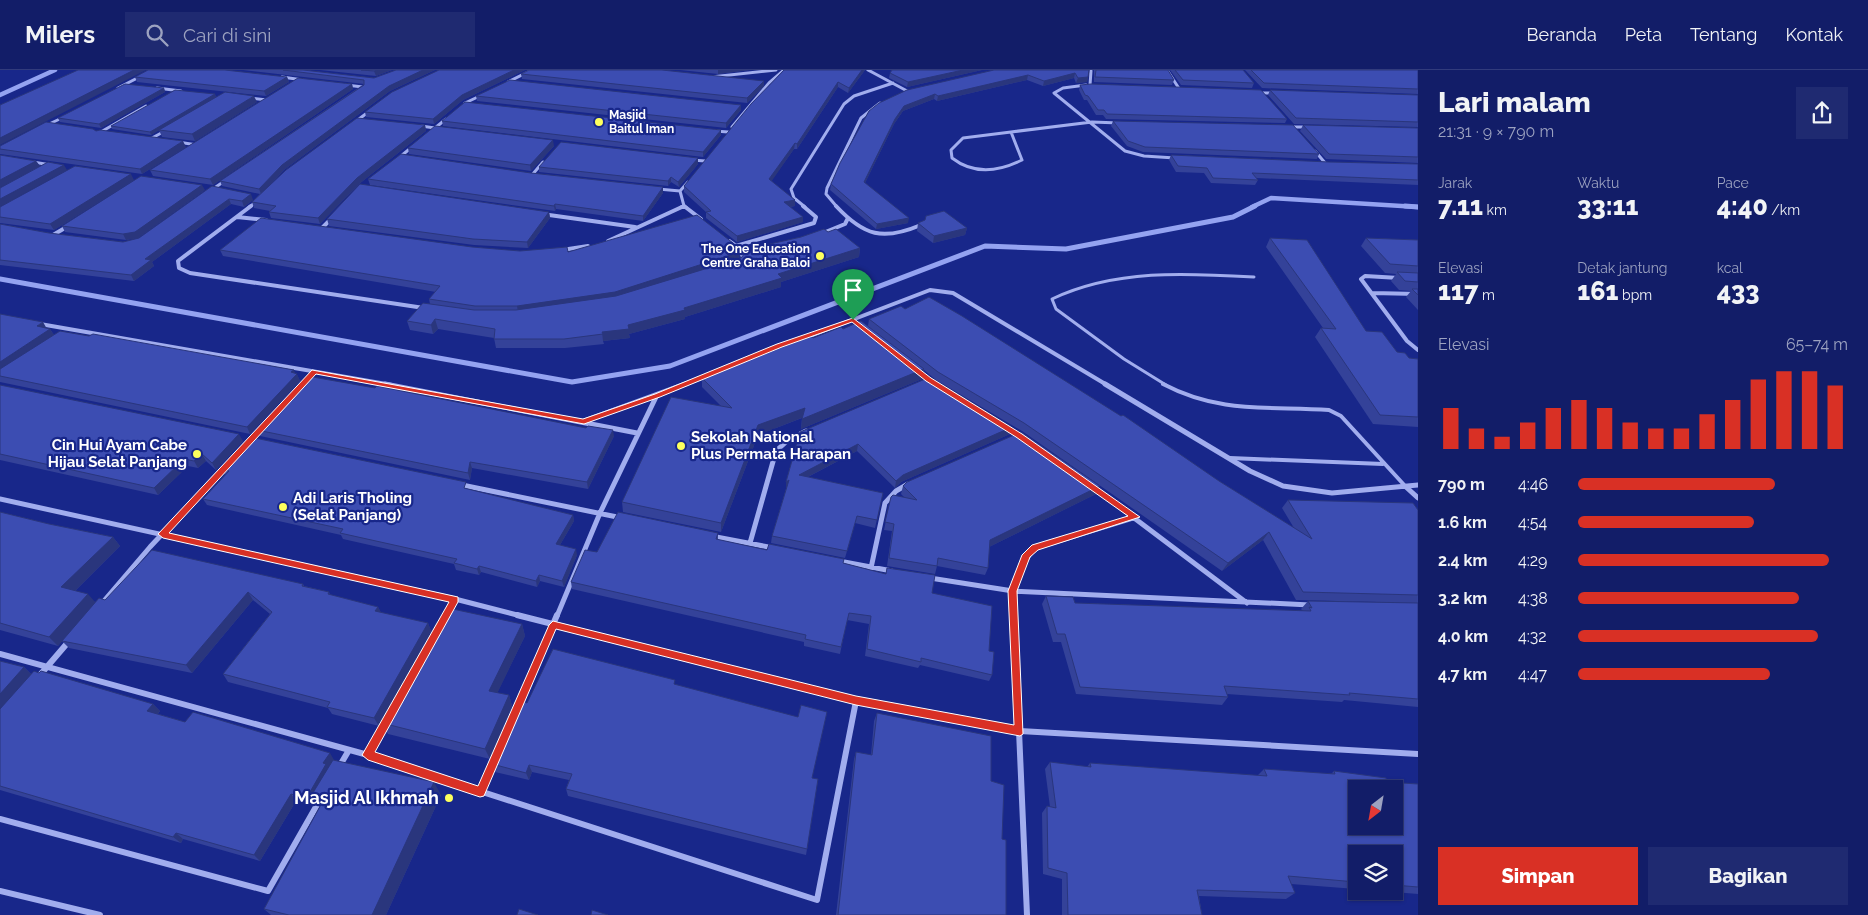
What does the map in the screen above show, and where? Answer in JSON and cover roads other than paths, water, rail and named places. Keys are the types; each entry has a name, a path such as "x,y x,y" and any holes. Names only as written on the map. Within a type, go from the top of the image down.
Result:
{"street":[{"path":"116,88 153,70"},
{"path":"503,85 532,70"},
{"path":"711,77 776,70"},
{"path":"723,140 769,83 784,70"},
{"path":"868,70 908,92"},
{"path":"1167,70 1180,90"},
{"path":"1090,85 1091,71"},
{"path":"702,76 740,80"},
{"path":"281,77 309,80"},
{"path":"292,84 300,79"},
{"path":"511,81 521,82"},
{"path":"759,82 769,83"},
{"path":"736,246 814,223 816,217 794,198 791,189 844,104 854,96 893,83"},
{"path":"124,84 133,85"},
{"path":"345,85 363,87 355,93"},
{"path":"1099,86 1063,88 1054,93 1129,153 1178,158"},
{"path":"150,87 183,91"},
{"path":"1256,87 1268,100"},
{"path":"900,95 918,89"},
{"path":"1171,89 1189,90"},
{"path":"166,95 175,90"},
{"path":"457,110 465,103 488,92"},
{"path":"1253,92 1281,93"},
{"path":"260,105 276,95"},
{"path":"243,98 267,100"},
{"path":"884,102 869,110 861,118 827,188 826,194 848,218 872,234 896,235 921,225"},
{"path":"465,103 474,104"},
{"path":"107,134 98,133 149,104"},
{"path":"350,126 378,105"},
{"path":"41,128 66,115"},
{"path":"428,134 450,116"},
{"path":"358,120 368,121"},
{"path":"1287,120 1300,134"},
{"path":"1011,132 1022,160 1010,167 985,171 962,167 952,158 951,150 962,138 1092,122 1120,123"},
{"path":"50,124 59,126"},
{"path":"416,126 444,129"},
{"path":"1284,127 1313,127"},
{"path":"152,138 169,129"},
{"path":"710,130 728,132"},
{"path":"143,137 161,140"},
{"path":"190,150 205,140"},
{"path":"170,141 197,145"},
{"path":"410,158 400,156 414,145"},
{"path":"1313,149 1326,164"},
{"path":"699,169 711,154"},
{"path":"532,174 549,156"},
{"path":"686,159 705,161"},
{"path":"30,162 58,166"},
{"path":"1316,163 1335,164"},
{"path":"41,169 49,165"},
{"path":"522,173 537,175"},
{"path":"680,191 693,176"},
{"path":"206,194 229,178"},
{"path":"204,187 222,190"},
{"path":"650,188 680,191"},
{"path":"680,191 684,206 706,224"},
{"path":"254,197 262,198 178,261 179,268 190,273 427,308"},
{"path":"606,243 636,227 684,206"},
{"path":"538,213 636,227"},
{"path":"322,228 335,214"},
{"path":"236,217 274,222"},
{"path":"818,234 845,224 848,218"},
{"path":"53,235 78,220"},
{"path":"312,227 331,229"},
{"path":"44,234 62,236"},
{"path":"721,235 736,246 744,258 736,264"},
{"path":"556,251 590,246"},
{"path":"742,255 752,252"},
{"path":"1409,278 1362,276 1361,279 1407,341 1418,350"},
{"path":"584,421 657,396 780,346 930,290 946,291 1091,374 1227,458 1274,483 1295,489 1367,493 1418,485"},
{"path":"1372,293 1418,294"},
{"path":"853,320 858,325"},
{"path":"34,323 584,421 637,433"},
{"path":"61,335 69,330"},
{"path":"308,379 314,372"},
{"path":"515,713 600,513 637,433 657,396"},
{"path":"243,448 269,420"},
{"path":"1002,425 1027,441"},
{"path":"750,543 776,451 796,435 814,428"},
{"path":"1010,439 1019,436"},
{"path":"240,439 259,443"},
{"path":"99,607 230,462"},
{"path":"871,568 885,503 896,491 912,482"},
{"path":"454,483 628,519"},
{"path":"1089,484 1136,517 1247,603"},
{"path":"1406,487 1418,498"},
{"path":"0,499 455,599 856,701 1020,731 1418,754"},
{"path":"1027,915 1020,731 1012,591 1024,560 1035,548 1136,517"},
{"path":"703,534 778,549"},
{"path":"834,560 899,572"},
{"path":"928,577 1012,591 1314,605"},
{"path":"450,608 455,599"},
{"path":"34,682 73,637"},
{"path":"0,654 368,755 817,900 856,701"},
{"path":"368,755 392,712"},
{"path":"335,775 349,750"},
{"path":"480,792 496,757"},
{"path":"0,819 268,891 325,791"},
{"path":"0,891 100,915"}],"lane":[{"path":"1254,277 1196,273 1114,280 1062,293 1052,299 1056,309 1160,383 1196,400 1227,406 1329,410 1341,416 1406,487"},
{"path":"1227,458 1383,464"}],"waterway":[{"path":"0,95 55,70"},
{"path":"1252,207 1271,198 1418,207 1405,206"},
{"path":"0,279 572,382 670,366 985,246 1066,249 1233,217 1255,206"}],"place":[{"name":"Masjid Baitul Iman","path":"599,122"},
{"name":"The One Education Centre Graha Baloi","path":"820,256"},
{"name":"Sekolah National Plus Permata Harapan","path":"681,446"},
{"name":"Cin Hui Ayam Cabe Hijau Selat Panjang","path":"197,454"},
{"name":"Adi Laris Tholing (Selat Panjang)","path":"283,507"},
{"name":"Masjid Al Ikhmah","path":"449,798"}]}
